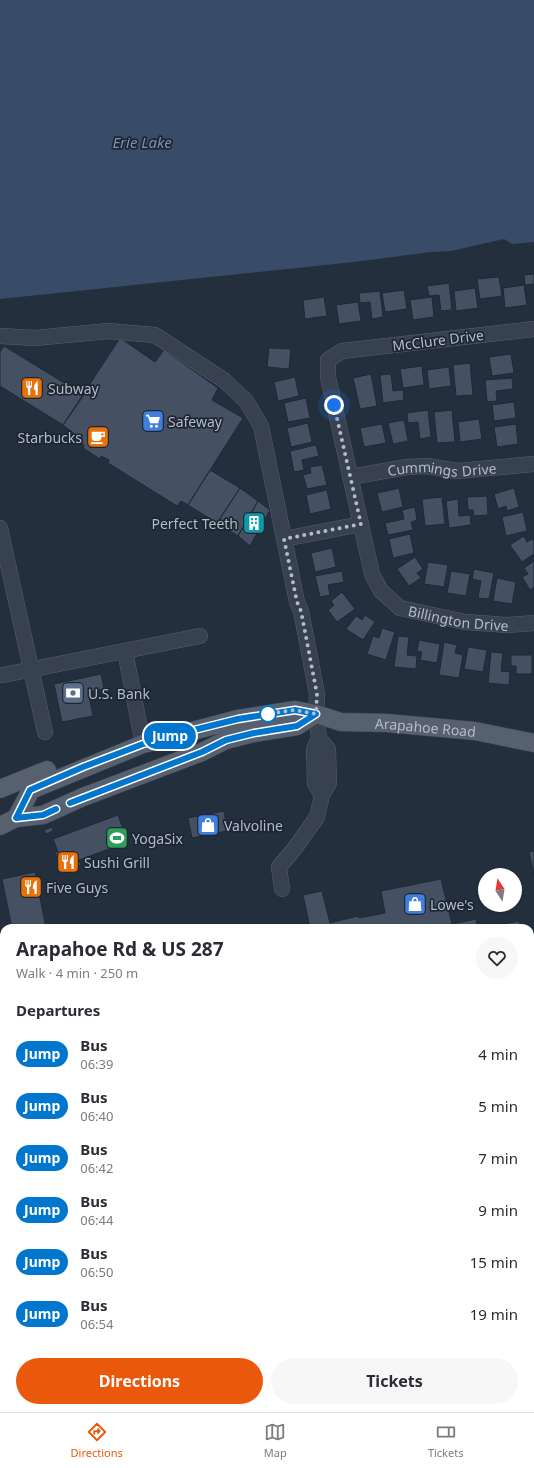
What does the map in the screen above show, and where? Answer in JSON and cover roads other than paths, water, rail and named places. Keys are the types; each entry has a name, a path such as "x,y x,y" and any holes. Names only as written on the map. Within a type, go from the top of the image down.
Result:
{"main road":[{"name":"Arapahoe Road","path":"16,818 30,790 83,767 143,744 238,719 295,710 316,714 340,722 387,723 475,730 534,743"},
{"path":"0,826 16,818 43,815 83,797 202,752 226,740 254,733 297,726 316,714"},
{"path":"0,789 58,766 83,767"}],"street":[{"name":"McClure Drive","path":"342,352 534,329"},
{"path":"0,336 35,338 108,330 155,335 225,381 246,401 261,426 297,602 301,611 317,694 316,714 319,738 314,749 315,784 322,795 317,817 295,848 279,867 282,889"},
{"name":"Billington Drive","path":"342,352 328,360 328,377 372,574 381,591 400,608 465,622 507,625 534,623"},
{"name":"Cummings Drive","path":"350,477 407,467 428,466 457,471 534,464"},
{"path":"284,539 361,524"},
{"path":"0,528 45,732"},
{"path":"3,675 200,636"},
{"path":"125,651 143,744"}],"water":[{"name":"Erie Lake","path":"0,0 534,0 534,242 512,244 504,239 451,251 0,299"}],"place":[{"name":"Subway","path":"32,388"},
{"name":"Safeway","path":"153,421"},
{"name":"Starbucks","path":"98,437"},
{"name":"Perfect Teeth","path":"254,523"},
{"name":"U.S. Bank","path":"73,693"},
{"name":"Valvoline","path":"208,825"},
{"name":"YogaSix","path":"117,838"},
{"name":"Sushi Grill","path":"68,862"},
{"name":"Five Guys","path":"31,887"},
{"name":"Lowe's","path":"415,904"}]}
